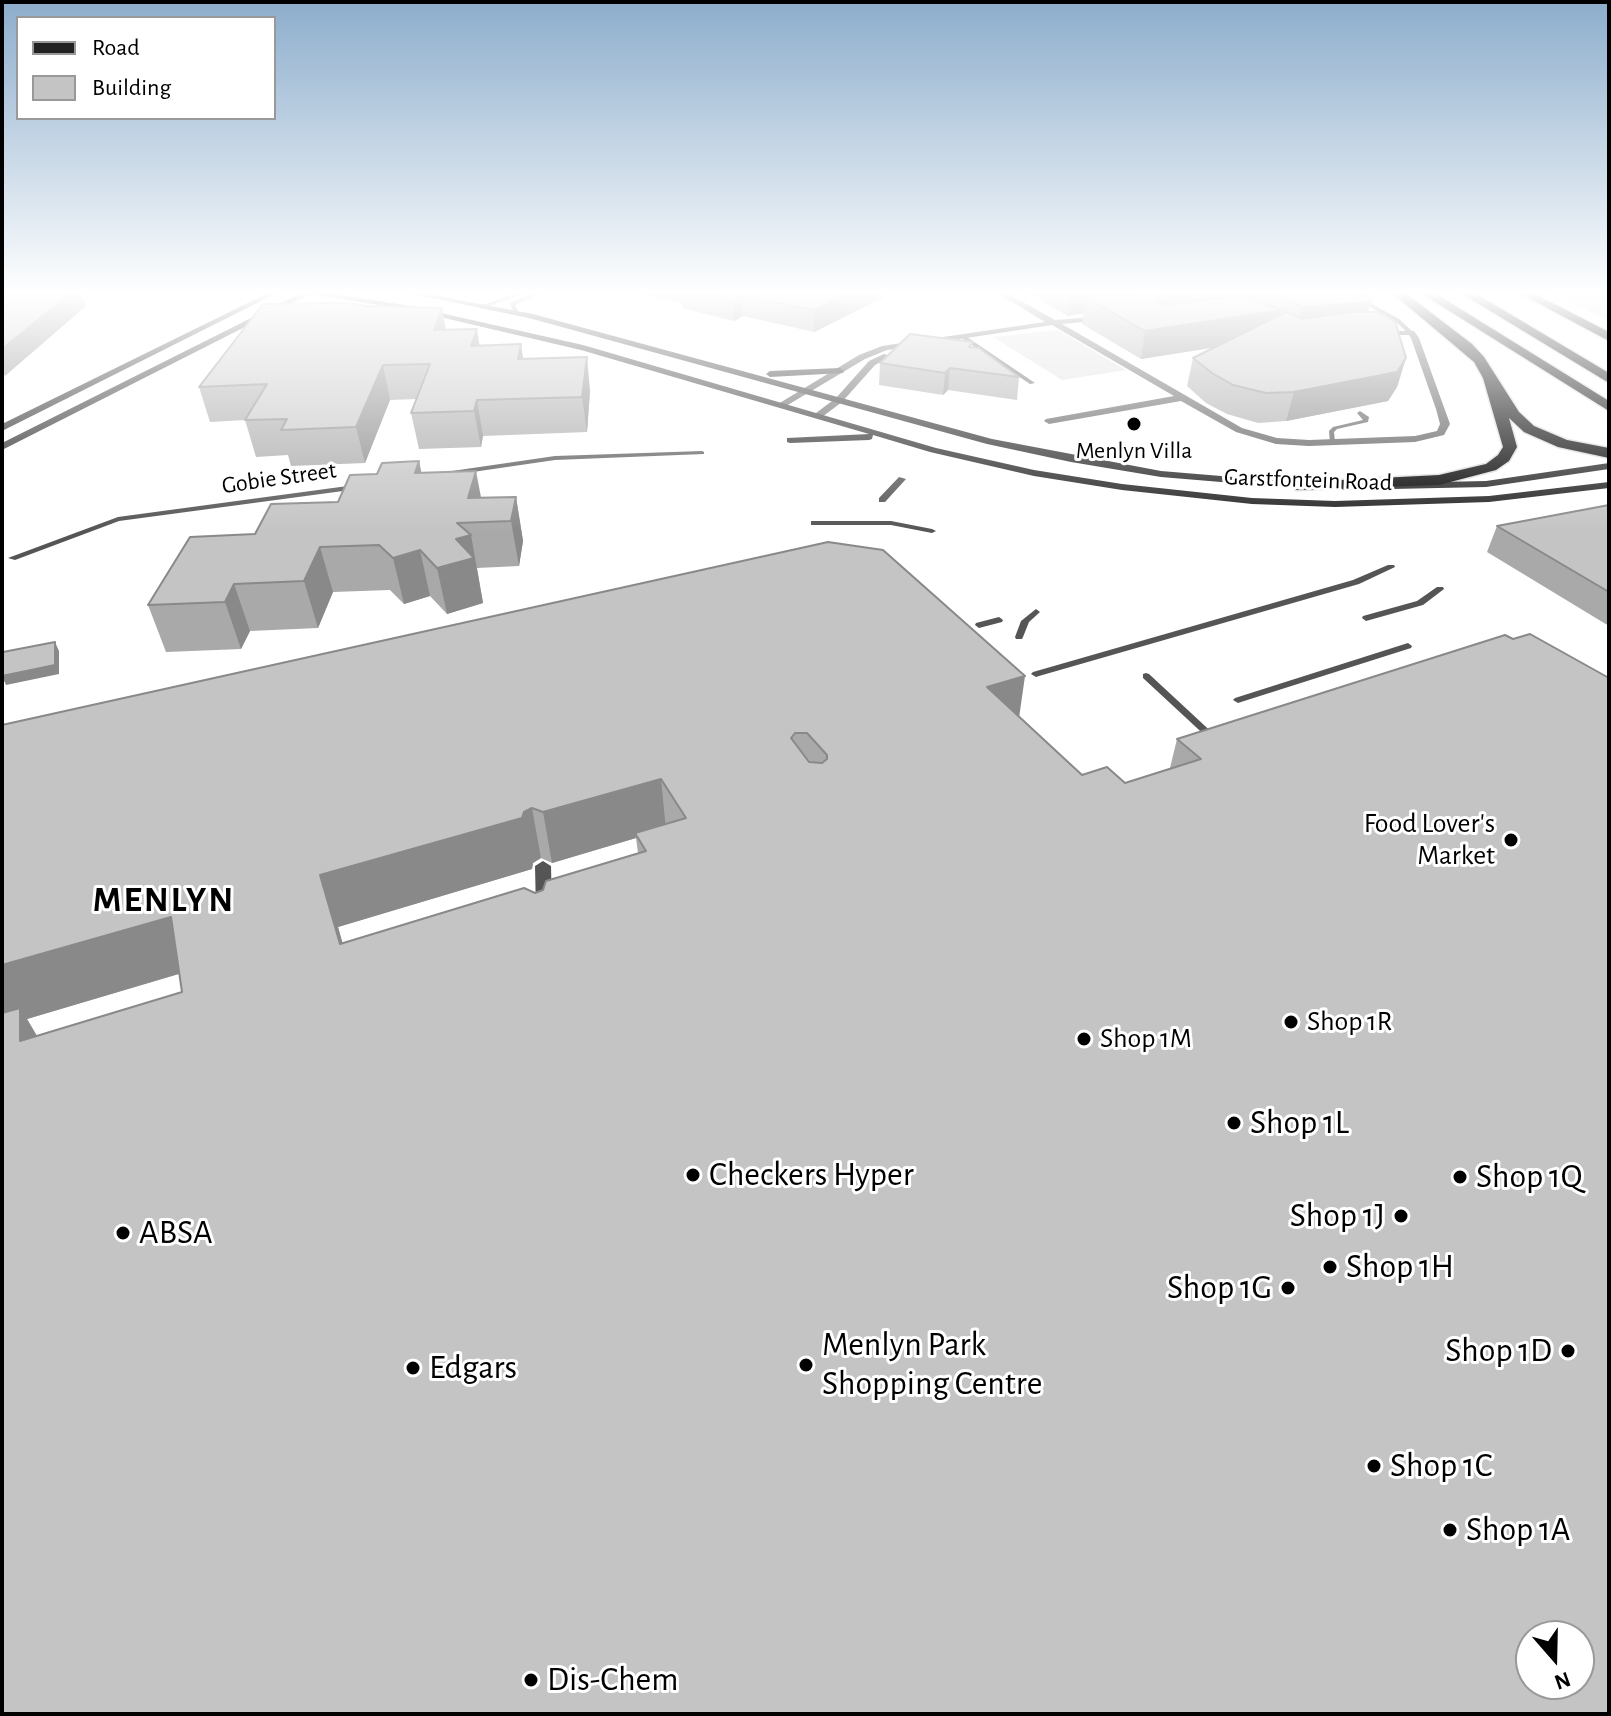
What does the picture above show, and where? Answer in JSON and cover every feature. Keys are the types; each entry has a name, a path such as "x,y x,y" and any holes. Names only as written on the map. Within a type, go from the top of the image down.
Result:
{"highway":[{"path":"1486,372 1514,415 1529,429 1608,459"},
{"path":"1553,372 1609,407"},
{"path":"1302,487 1439,480 1491,467 1504,458 1510,447 1490,377"}],"main road":[{"path":"2,428 114,372"},
{"path":"2,447 149,372"},
{"name":"Garstfontein Road","path":"669,372 891,438 1034,473 1166,493 1252,501 1422,503 1489,499 1609,485"},
{"name":"Garstfontein Road","path":"737,372 991,442 1113,467 1203,479 1302,487 1456,486 1523,480 1608,459"},
{"path":"744,374 805,372"},
{"path":"790,440 891,438"}],"street":[{"path":"783,404 838,372"},
{"path":"819,415 839,400 864,372"},
{"path":"1136,372 1251,436 1291,443 1435,436 1444,430 1428,372"},
{"path":"1049,421 1181,398"},
{"path":"543,866 544,922"}],"lane":[{"path":"1016,372 1032,383"},
{"path":"1332,442 1331,432 1335,428 1366,421 1367,418 1360,413"},
{"path":"436,475 555,458 702,453"},
{"path":"882,500 902,479"},
{"name":"Gobie Street","path":"12,558 118,519 361,486"},
{"path":"814,523 882,523 932,531"},
{"path":"1036,674 1356,582 1391,567"},
{"path":"1366,618 1420,603 1440,589"},
{"path":"1019,637 1025,621 1036,612"},
{"path":"979,625 999,620"},
{"path":"1238,700 1408,646"},
{"path":"1146,676 1218,744"}],"shaded area":[{"path":"1049,372 1113,372 1062,380"}],"building":[{"path":"211,372 380,372 356,427 281,430 287,419 245,420 267,384 199,387"},
{"path":"427,372 585,372 582,397 477,400 474,411 411,413"},
{"path":"981,372 1012,372 1019,377"},
{"path":"1397,372 1294,392 1266,393 1233,385 1212,373"},
{"path":"419,461 415,473 476,471 468,498 516,497 511,521 457,523 471,535 456,539 474,558 437,568 420,550 393,558 379,545 320,547 304,581 234,584 225,602 148,605 190,537 255,534 271,504 338,502 350,475 377,474 382,463"},
{"path":"1609,505 1609,592 1497,526"},
{"name":"Menlyn Park Shopping Centre","path":"828,542 883,550 1025,676 987,687 1082,775 1107,767 1125,783 1201,759 1177,739 1505,635 1513,639 1530,634 1609,678 1609,1714 2,1714 2,1013 20,1008 20,1041 182,992 171,917 2,965 2,725","holes":["795,733 807,733 827,755 822,763 809,762 791,738","661,779 686,818 635,833 646,851 546,881 543,890 535,893 524,888 340,944 320,875 522,818 524,812 532,808 543,812"]},
{"path":"55,642 55,665 2,676 3,652"}],"place":[{"name":"Menlyn Villa","path":"1134,424"},
{"name":"Food Lover's Market","path":"1511,840"},
{"name":"Shop 1R","path":"1291,1022"},
{"name":"Shop 1M","path":"1084,1039"},
{"name":"Shop 1L","path":"1234,1123"},
{"name":"Checkers Hyper","path":"693,1175"},
{"name":"Shop 1Q","path":"1460,1177"},
{"name":"Shop 1J","path":"1401,1216"},
{"name":"ABSA","path":"123,1233"},
{"name":"Shop 1H","path":"1330,1267"},
{"name":"Shop 1G","path":"1288,1288"},
{"name":"Shop 1D","path":"1568,1351"},
{"name":"Menlyn Park Shopping Centre","path":"806,1365"},
{"name":"Edgars","path":"413,1368"},
{"name":"Shop 1C","path":"1374,1466"},
{"name":"Shop 1A","path":"1450,1530"},
{"name":"Dis-Chem","path":"531,1680"}],"district":[{"name":"MENLYN","path":"164,900"}]}
